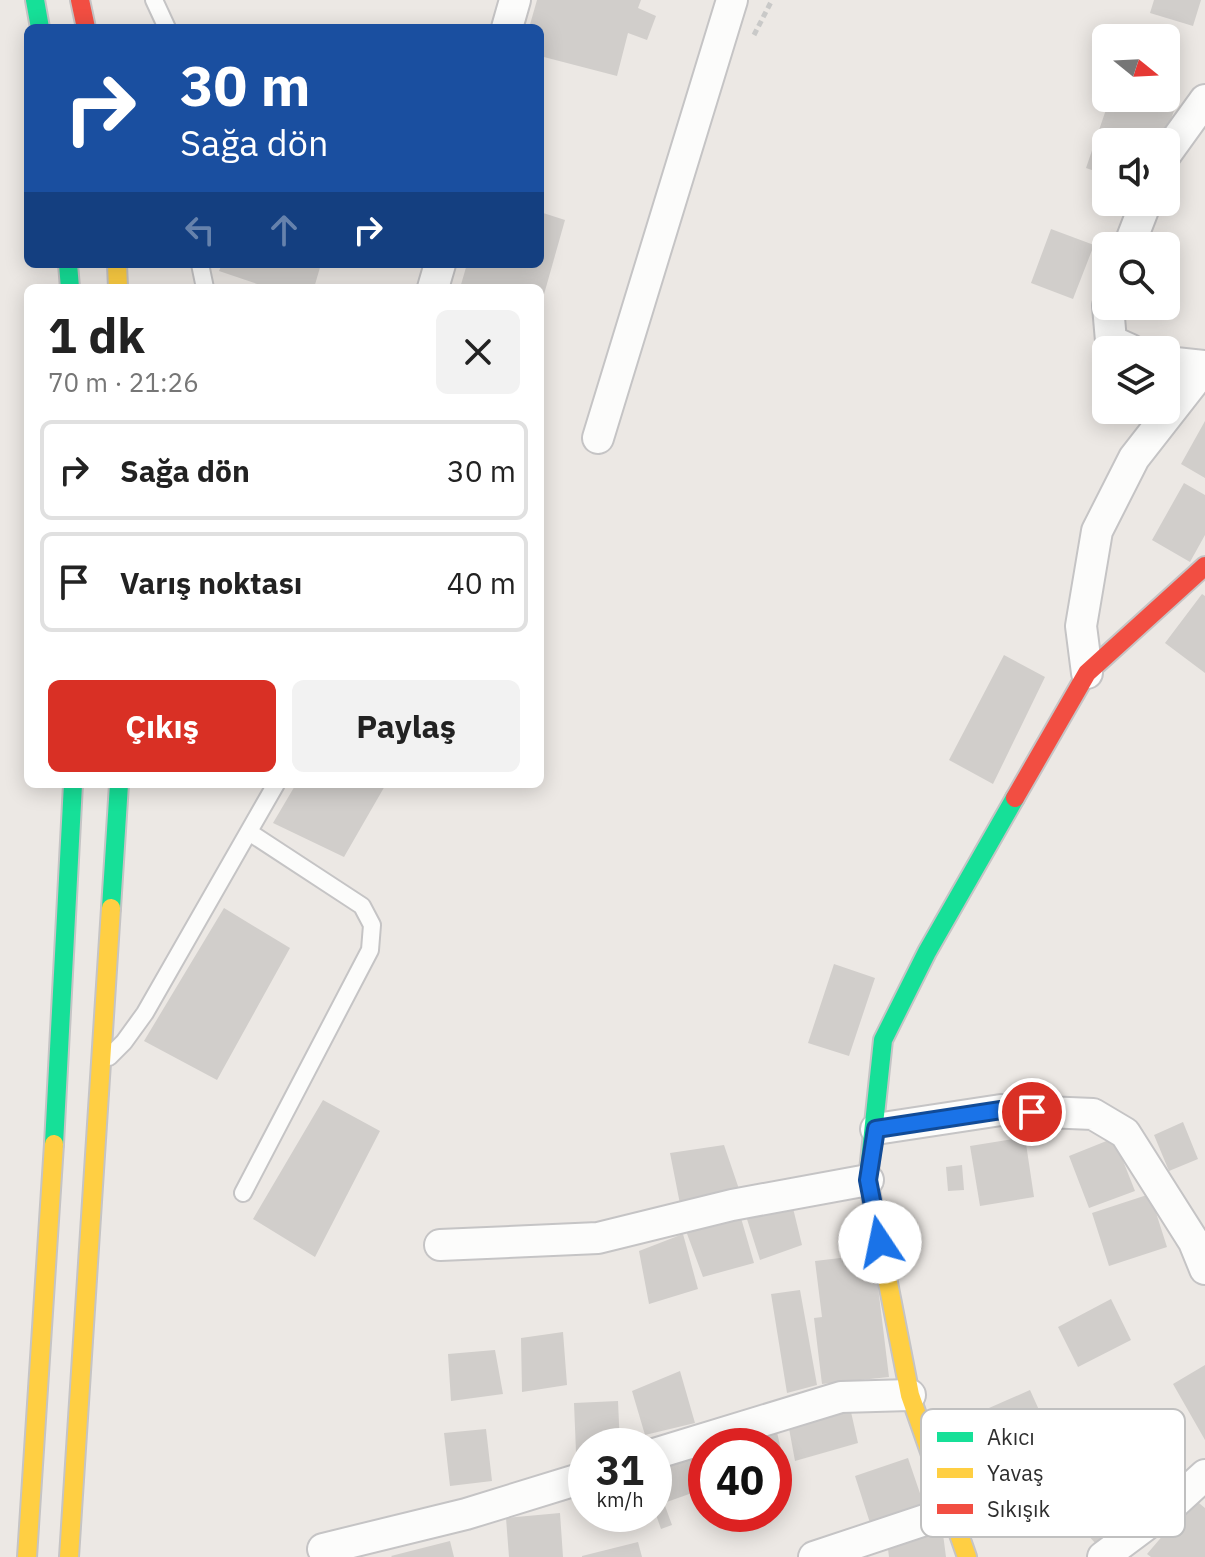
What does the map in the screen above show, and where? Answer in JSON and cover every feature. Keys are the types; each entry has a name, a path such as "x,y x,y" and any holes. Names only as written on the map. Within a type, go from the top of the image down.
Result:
{"main road":[{"path":"35,0 39,24"},
{"path":"80,0 85,24"},
{"path":"921,1428 910,1395 868,1180 876,1129 883,1040 927,952 1087,673 1205,566"},
{"path":"27,1557 73,788"},
{"path":"69,1557 119,788"},
{"path":"959,1537 967,1557"}],"street":[{"path":"508,24 515,0"},
{"path":"598,438 732,0"},
{"path":"1180,135 1205,100"},
{"path":"1180,363 1205,366"},
{"path":"1087,673 1081,626 1097,531 1134,458 1205,366"},
{"path":"876,1129 1001,1110 1093,1114 1125,1133 1194,1242 1205,1269"},
{"path":"440,1245 598,1238 732,1205 868,1180"},
{"path":"672,1449 841,1397 910,1395"},
{"path":"1185,1493 1205,1475"},
{"path":"323,1549 466,1514 568,1483"},
{"path":"814,1557 921,1521"},
{"path":"1103,1557 1130,1537"}],"lane":[{"path":"154,0 165,24"},
{"path":"102,1063 124,1042 145,1013 274,788"},
{"path":"243,1193 370,950 372,925 362,906 249,832"}],"building":[{"path":"537,0 641,0 638,8 656,16 647,40 628,33 617,76 544,57 544,24 530,24"},
{"path":"1154,0 1201,0 1193,26 1150,13"},
{"path":"1105,112 1174,112 1168,128 1100,128"},
{"path":"1092,150 1092,170 1086,168"},
{"path":"544,213 565,220 544,294 544,284 461,284 466,268 544,268"},
{"path":"1051,229 1092,244 1073,299 1031,283"},
{"path":"220,268 320,268 315,284 257,284 219,271"},
{"path":"1205,421 1205,478 1181,464"},
{"path":"1184,483 1205,495 1205,535 1190,562 1152,540"},
{"path":"1202,594 1205,596 1205,673 1165,643"},
{"path":"1004,655 1045,677 993,784 949,760"},
{"path":"294,788 384,788 344,857 273,823"},
{"path":"224,908 290,948 217,1080 144,1041"},
{"path":"834,964 875,978 849,1056 808,1043"},
{"path":"323,1100 380,1131 315,1257 253,1219"},
{"path":"1183,1122 1198,1159 1169,1171 1154,1135"},
{"path":"1025,1137 1034,1197 980,1206 970,1146"},
{"path":"1114,1138 1135,1191 1089,1208 1069,1156"},
{"path":"724,1145 740,1192 681,1209 670,1153"},
{"path":"962,1165 964,1190 948,1191 946,1167"},
{"path":"1150,1194 1167,1247 1109,1266 1092,1213"},
{"path":"792,1204 802,1245 760,1260 746,1216"},
{"path":"741,1218 754,1263 703,1277 686,1231"},
{"path":"683,1234 698,1289 649,1304 639,1251"},
{"path":"874,1254 889,1377 822,1384 814,1318 822,1317 815,1261"},
{"path":"800,1290 817,1385 787,1393 771,1294"},
{"path":"1111,1299 1131,1340 1078,1367 1058,1327"},
{"path":"563,1332 567,1385 522,1392 521,1338"},
{"path":"495,1350 503,1394 451,1401 448,1354"},
{"path":"1205,1365 1205,1440 1173,1384"},
{"path":"680,1371 695,1423 672,1429 643,1428 632,1391"},
{"path":"1030,1390 1039,1409 987,1409"},
{"path":"618,1401 619,1428 575,1428 574,1403"},
{"path":"849,1403 858,1443 795,1461 792,1428 789,1428 788,1423"},
{"path":"486,1429 492,1481 450,1486 444,1433"},
{"path":"688,1456 688,1494 672,1500 672,1462"},
{"path":"908,1458 921,1496 921,1509 871,1526 855,1476"},
{"path":"1194,1499 1205,1508 1205,1557 1151,1557 1147,1554 1162,1537 1185,1537 1185,1510"},
{"path":"560,1513 563,1557 509,1557 506,1518"},
{"path":"943,1537 946,1557 889,1557 887,1541"},
{"path":"1090,1537 1104,1537 1096,1544"},
{"path":"450,1541 454,1557 391,1556"},
{"path":"638,1542 642,1557 582,1557 582,1556"}],"traffic: fast":[{"path":"35,0 39,24"},
{"path":"68,268 70,284"},
{"path":"54,1144 73,788"},
{"path":"111,908 119,788"},
{"path":"881,1247 868,1180 883,1040 927,952 1015,798"}],"traffic: slow":[{"path":"117,268 118,284"},
{"path":"69,1557 111,908"},
{"path":"27,1557 54,1144"},
{"path":"881,1247 910,1395 921,1426"},
{"path":"960,1537 967,1557"}],"traffic: jam":[{"path":"80,0 85,24"},
{"path":"1015,798 1087,673 1205,566"}],"route":[{"path":"880,1242 868,1180 876,1129 1001,1110 1032,1112"}]}
